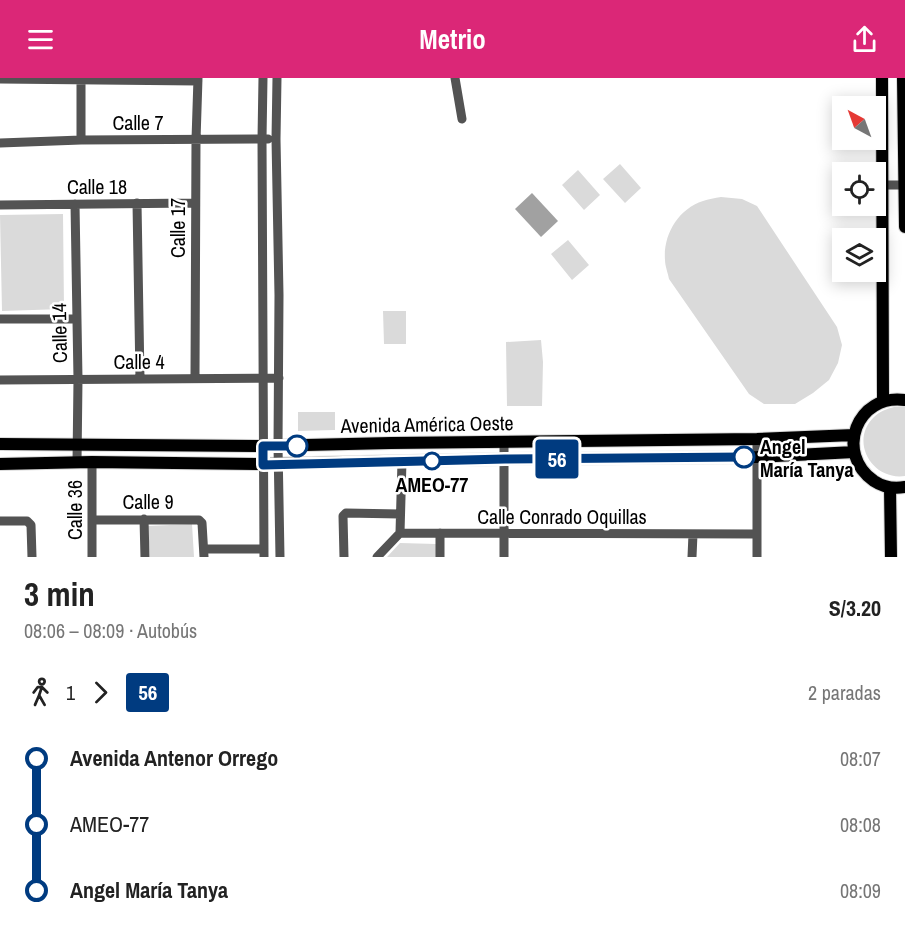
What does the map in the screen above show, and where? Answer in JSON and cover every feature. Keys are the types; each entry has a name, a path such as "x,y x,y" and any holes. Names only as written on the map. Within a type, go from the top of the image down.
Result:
{"main road":[{"path":"882,78 882,162"},
{"path":"903,78 905,227"},
{"path":"882,216 883,401"},
{"path":"905,400 883,401 870,409 859,420 854,435 854,452 866,476 890,488 905,487"},
{"name":"Avenida América Oeste","path":"0,444 278,446 757,439 854,435"},
{"name":"Avenida América Oeste","path":"0,464 92,462 263,465 505,459 757,457 854,452"},
{"path":"890,488 891,557"}],"street":[{"path":"204,553 264,553 262,78"},
{"path":"277,78 280,557"},
{"path":"455,78 462,119"},
{"path":"0,79 198,79"},
{"path":"81,79 81,140"},
{"name":"Calle 17","path":"195,378 198,79"},
{"name":"Calle 7","path":"0,143 81,140 276,140"},
{"path":"886,185 905,185"},
{"path":"137,203 140,379"},
{"name":"Calle 18","path":"0,205 195,203"},
{"name":"Calle 14","path":"75,204 77,462"},
{"path":"0,319 76,319"},
{"name":"Calle 4","path":"0,380 279,378"},
{"path":"757,439 757,557"},
{"path":"504,442 504,557"},
{"path":"377,557 400,533 402,461"},
{"name":"Calle 36","path":"92,462 92,557"},
{"path":"263,505 279,505"},
{"path":"344,557 343,516 346,513 400,513"},
{"path":"144,519 145,557"},
{"name":"Calle 9","path":"92,520 199,520 202,523 204,553"},
{"path":"0,521 27,522 31,525 32,557"},
{"name":"Calle Conrado Oquillas","path":"400,533 757,534"},
{"path":"440,533 440,557"},
{"path":"692,557 693,534"}],"shaded area":[{"path":"620,164 641,188 625,203 603,179"},
{"path":"578,170 600,195 584,210 562,185"},
{"path":"532,193 558,221 541,237 515,209"},
{"path":"721,197 742,199 757,206 837,327 842,345 838,363 829,380 795,404 764,404 749,394 669,279 665,251 674,224 686,210 694,205"},
{"path":"63,214 64,309 2,311 0,215"},
{"path":"568,240 589,265 572,280 551,254"},
{"path":"383,311 406,311 406,344 384,344"},
{"path":"541,340 542,406 507,406 506,342"},
{"path":"894,407 905,407 905,476 893,476 874,466 864,448 867,427 874,417"},
{"path":"298,412 335,412 335,430 298,431"},
{"path":"192,524 194,557 150,557 148,526"},
{"path":"400,543 436,544 436,557 387,557"}],"bus line":[{"name":"56","path":"297,446 263,446 263,465 505,459 744,457"}],"place":[{"name":"Angel María Tanya","path":"744,457"},
{"name":"AMEO-77","path":"432,461"}]}
